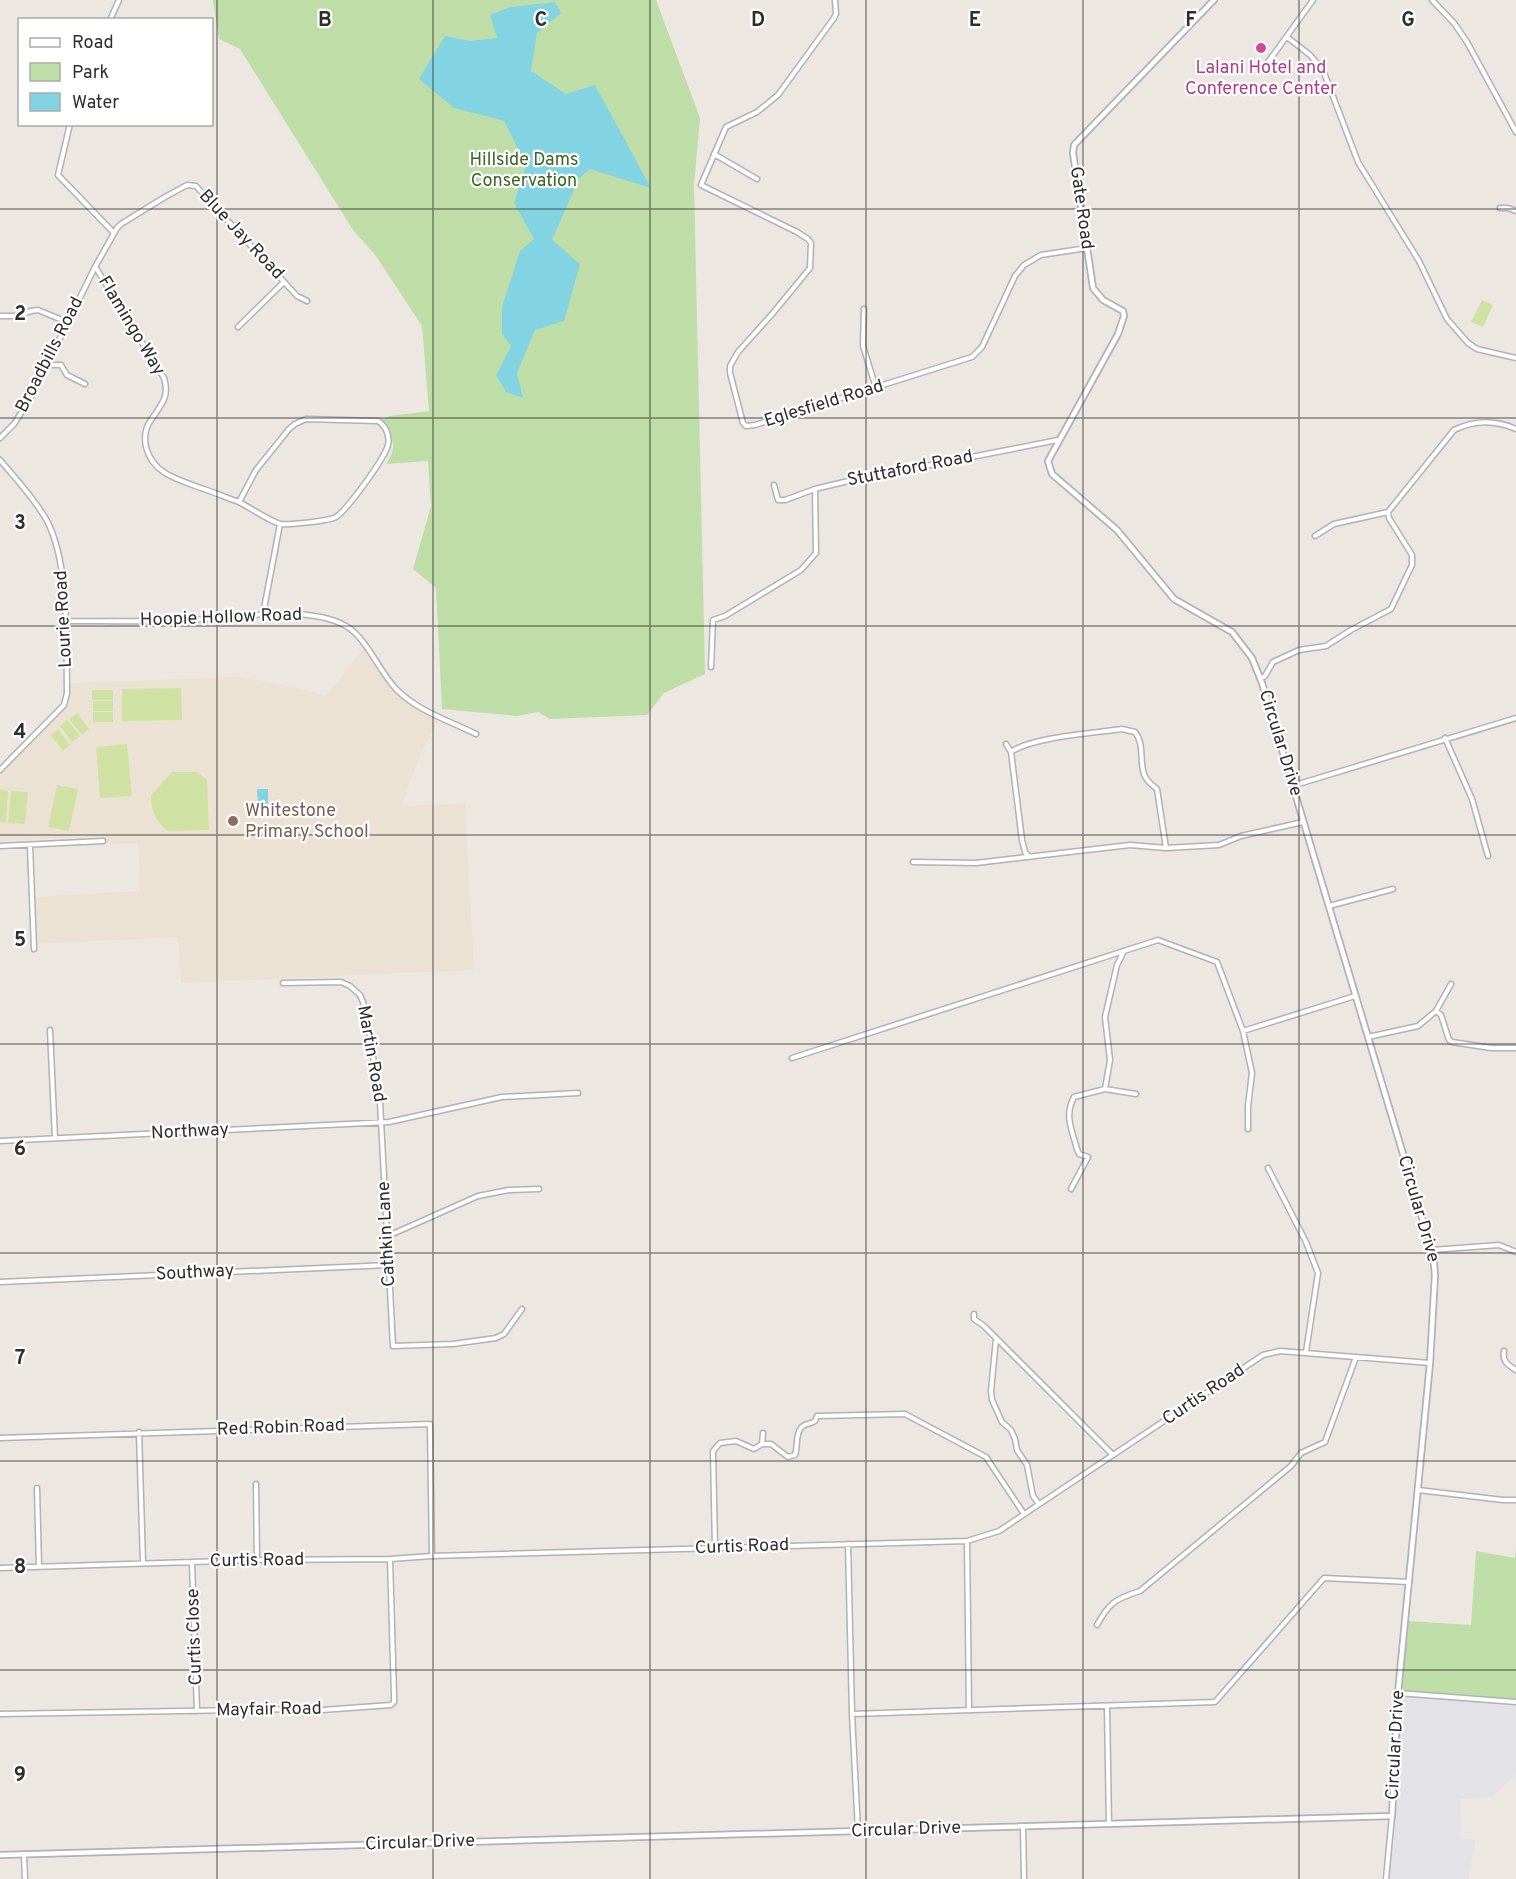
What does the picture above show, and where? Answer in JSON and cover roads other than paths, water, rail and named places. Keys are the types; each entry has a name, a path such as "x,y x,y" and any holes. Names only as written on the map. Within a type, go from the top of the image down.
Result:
{"street":[{"path":"111,18 119,0"},
{"path":"757,179 714,154 726,127 757,112 778,95 834,18 835,0"},
{"name":"Gate Road","path":"1058,440 1118,334 1124,316 1123,311 1103,300 1093,288 1073,153 1074,145 1214,0"},
{"path":"1263,69 1313,0"},
{"path":"1432,0 1454,23 1467,42 1516,132"},
{"path":"1287,37 1310,55 1323,70 1358,162 1419,261 1447,319 1477,349 1516,358"},
{"path":"69,126 58,175 114,233"},
{"name":"Eglesfield Road","path":"714,154 701,185 753,209 808,239 811,243 810,268 738,352 730,366 743,423 747,426 876,388 975,355 982,346 1015,276 1024,265 1041,255 1087,248"},
{"name":"Blue Jay Road","path":"95,267 121,224 187,185 193,185 297,296 307,301"},
{"path":"1500,208 1508,207 1516,211"},
{"name":"Broadbills Road","path":"0,438 21,414 30,399 95,267"},
{"name":"Flamingo Way","path":"95,267 166,384 166,396 147,426 146,432 148,454 155,464 172,478 239,502 279,524"},
{"path":"238,327 284,282"},
{"path":"864,309 863,346 876,388"},
{"path":"0,316 17,316 31,310 38,310 67,322"},
{"path":"46,365 61,365 67,375 85,384"},
{"path":"239,502 256,470 295,424 306,419 378,421 387,433 388,445 385,452 363,486 340,514 333,519 323,521 279,524 263,614"},
{"path":"1315,536 1334,524 1388,512 1454,430 1469,424 1494,422 1504,423 1516,429"},
{"name":"Stuttaford Road","path":"774,485 778,500 785,500 815,489 1058,440"},
{"name":"Circular Drive","path":"0,1855 1392,1816 1398,1693 1430,1363 1435,1275 1432,1250 1252,658 1232,632 1174,599 1117,530 1052,474 1048,461 1058,440"},
{"name":"Lourie Road","path":"0,460 39,507 51,529 61,566 66,621 67,693 66,702 0,770"},
{"path":"711,667 713,620 725,616 801,570 816,553 815,489"},
{"path":"1260,679 1265,676 1273,662 1299,650 1326,646 1391,609 1412,565 1412,555 1389,518 1388,512"},
{"name":"Hoopie Hollow Road","path":"66,621 189,620 263,614 312,616 346,626 362,642 387,679 405,697 418,706 476,734"},
{"path":"1292,786 1516,718"},
{"path":"1011,752 1018,747 1035,742 1122,729 1135,732 1141,741 1143,774 1157,789 1166,848"},
{"path":"1445,738 1472,799 1488,856"},
{"path":"1006,744 1011,752 1022,840 1029,857"},
{"path":"913,862 976,863 1130,845 1166,848 1220,845 1241,836 1303,822"},
{"path":"0,846 103,841"},
{"path":"30,845 34,950"},
{"path":"1328,906 1393,889"},
{"path":"792,1058 1158,940 1217,962 1243,1031 1252,1073 1248,1129"},
{"path":"1105,1089 1110,1060 1105,1017 1117,965 1125,951"},
{"name":"Martin Road","path":"283,982 338,981 350,986 360,995 375,1063 381,1123"},
{"path":"1367,1037 1419,1026 1436,1011 1451,984"},
{"path":"1243,1031 1355,996"},
{"path":"1436,1011 1441,1015 1449,1040 1452,1042 1491,1048 1516,1048"},
{"path":"50,1030 56,1138"},
{"path":"1071,1189 1088,1157 1079,1154 1069,1119 1069,1107 1074,1097 1105,1089 1136,1094"},
{"name":"Northway","path":"0,1142 381,1123 502,1097 578,1093"},
{"name":"Cathkin Lane","path":"381,1123 393,1346 453,1344 496,1338 504,1334 522,1309"},
{"path":"1268,1168 1306,1242 1318,1273 1306,1352"},
{"path":"388,1236 478,1196 509,1190 539,1189"},
{"path":"1432,1250 1500,1245 1516,1252"},
{"name":"Southway","path":"0,1282 389,1265"},
{"path":"974,1314 974,1319 984,1326 1113,1455"},
{"path":"996,1338 992,1400 1002,1422 1011,1430 1017,1450 1027,1465 1033,1496 1039,1504"},
{"name":"Curtis Road","path":"0,1568 967,1541 999,1531 1263,1355 1280,1351 1306,1352 1430,1363"},
{"path":"1504,1351 1503,1358 1506,1364 1516,1370"},
{"path":"1097,1625 1109,1605 1140,1591 1291,1466 1301,1453 1325,1442 1356,1356"},
{"path":"715,1548 713,1450 715,1446 736,1441 754,1449 762,1444 771,1444 788,1457 795,1455 800,1429 803,1425 815,1421 817,1416 904,1414 986,1457 1024,1514"},
{"name":"Red Robin Road","path":"0,1438 430,1424 432,1556"},
{"path":"139,1432 143,1563"},
{"path":"762,1444 763,1433"},
{"path":"256,1484 256,1560"},
{"path":"37,1488 39,1567"},
{"path":"1418,1490 1516,1500"},
{"path":"967,1541 969,1710"},
{"path":"848,1544 852,1714 858,1831"},
{"name":"Mayfair Road","path":"0,1714 300,1708 322,1710 391,1705 394,1702 394,1695 390,1558"},
{"name":"Curtis Close","path":"192,1562 197,1711"},
{"path":"852,1714 1215,1702 1324,1578 1409,1582"},
{"path":"1398,1693 1516,1702"},
{"path":"1107,1707 1109,1824"},
{"path":"1386,1879 1392,1816"},
{"path":"1023,1827 1024,1879"},
{"path":"24,1854 25,1879"}],"water":[{"path":"555,2 561,13 537,33 531,71 566,94 595,85 651,188 590,169 576,181 552,240 580,264 564,321 535,330 517,373 523,398 506,392 496,375 511,346 502,334 502,307 520,251 534,239 514,203 526,165 504,121 454,108 419,79 445,36 470,41 497,38 490,15 510,7"},
{"path":"257,789 268,789 268,805 258,806"}],"place":[{"name":"Lalani Hotel and Conference Center","path":"1261,48"},
{"name":"Whitestone Primary School","path":"233,821"}],"park label":[{"name":"Hillside Dams Conservation","path":"524,170"}]}
